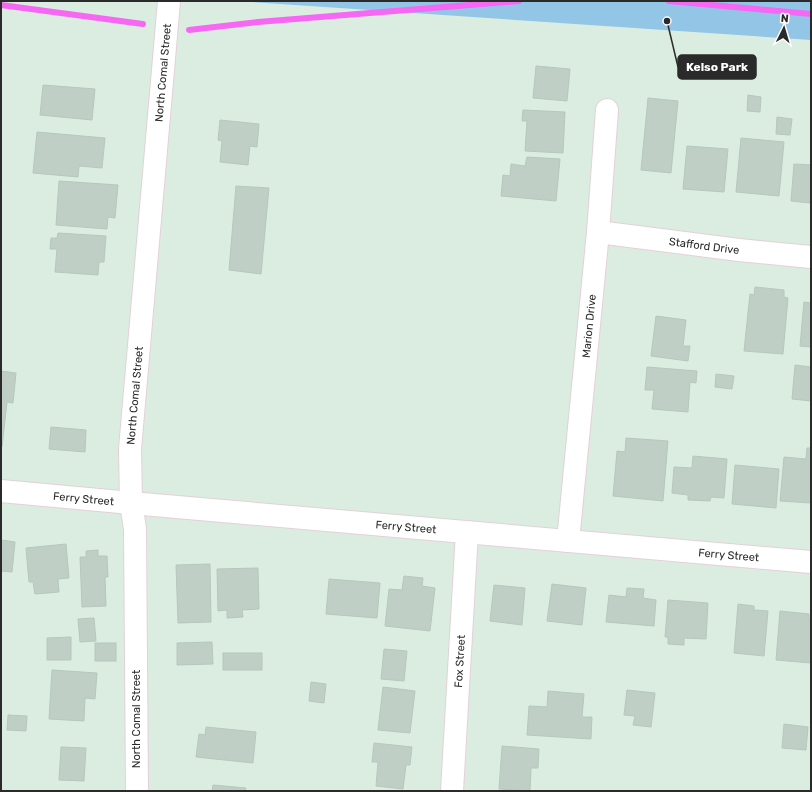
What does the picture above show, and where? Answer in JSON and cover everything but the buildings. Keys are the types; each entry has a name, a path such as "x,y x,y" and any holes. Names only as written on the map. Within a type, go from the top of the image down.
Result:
{"street":[{"name":"North Comal Street","path":"137,791 136,529 131,503 130,449 169,1"},
{"name":"Marion Drive","path":"568,541 598,232 607,110"},
{"name":"Stafford Drive","path":"598,232 739,250 811,256"},
{"name":"Ferry Street","path":"1,491 811,562"},
{"name":"Fox Street","path":"452,791 467,532"}],"shaded area":[{"path":"236,1 811,1 811,40"}],"waterway":[{"path":"189,30 258,22 519,1"},
{"path":"669,1 811,14"},
{"path":"1,5 143,24"}],"place":[{"name":"Kelso Park","path":"667,21"}]}
